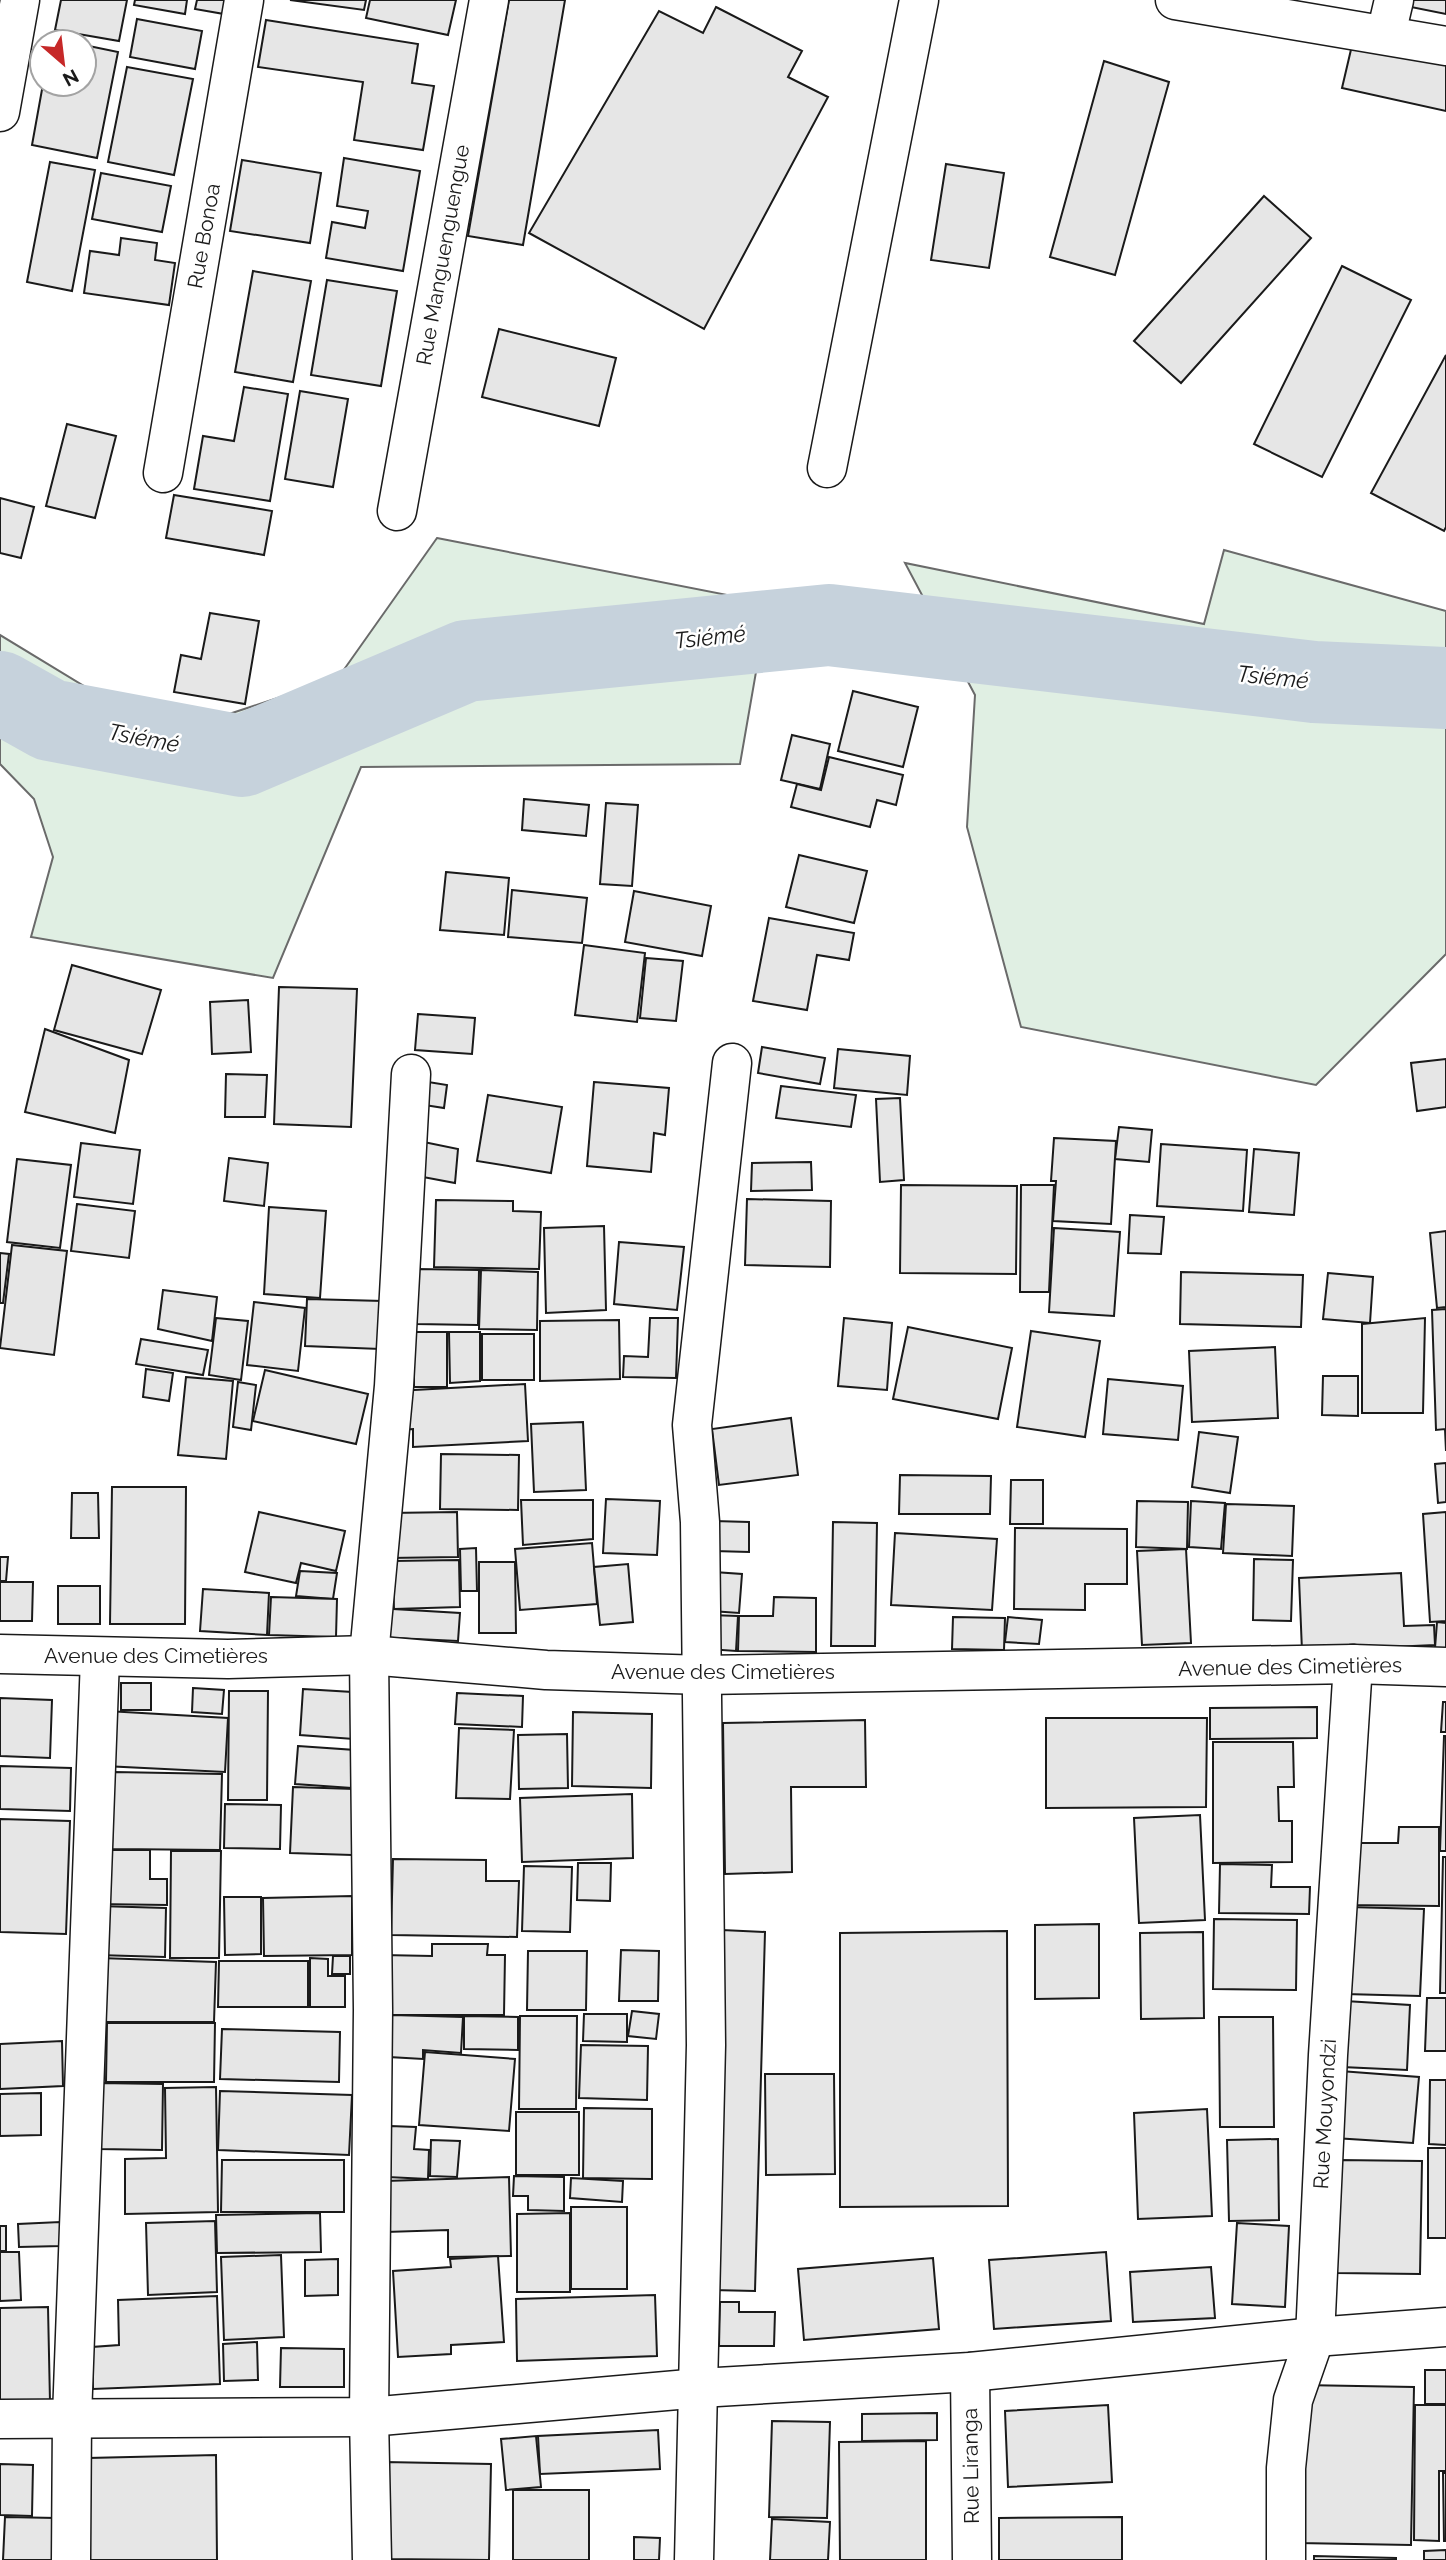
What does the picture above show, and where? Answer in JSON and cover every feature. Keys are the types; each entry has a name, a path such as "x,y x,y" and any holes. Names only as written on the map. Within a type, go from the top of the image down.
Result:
{"street":[{"path":"0,112 20,0"},
{"name":"Rue Bonoa","path":"163,472 244,0"},
{"name":"Rue Manguenguengue","path":"397,511 489,0"},
{"path":"827,468 919,0"},
{"path":"1180,0 1288,20 1390,17 1446,46"},
{"path":"694,2560 706,2045 700,1522 692,1425 732,1063"},
{"path":"372,2560 369,2417 373,2010 369,1655 394,1387 411,1074"},
{"name":"Avenue des Cimetières","path":"0,1654 228,1659 369,1655 546,1670 703,1675 1353,1664 1446,1667"},
{"path":"71,2560 72,2417 100,1658"},
{"name":"Rue Mouyondzi","path":"1286,2560 1286,2468 1293,2400 1315,2337 1328,2055 1353,1664"},
{"path":"0,2418 369,2417 700,2388 970,2372 1315,2337 1446,2327"},
{"name":"Rue Liranga","path":"970,2372 972,2560"}],"green space":[{"path":"437,538 768,603 740,764 361,767 273,978 31,937 53,857 34,799 0,764 0,635 89,689 220,717 338,678"},
{"path":"1224,550 1446,611 1446,954 1316,1085 1021,1027 967,827 975,695 905,563 1204,624"}],"building":[{"path":"61,0 127,0 119,41 98,37 98,28 55,28"},
{"path":"135,0 187,0 185,14 134,5"},
{"path":"197,0 227,0 224,14 195,9"},
{"path":"290,0 366,0 364,10"},
{"path":"370,0 456,0 448,35 366,18"},
{"path":"509,0 565,0 523,245 468,236"},
{"path":"1407,0 1446,0 1446,14 1406,6"},
{"path":"716,7 802,51 788,77 828,97 704,329 529,233 659,11 703,33"},
{"path":"137,19 202,31 195,69 130,57"},
{"path":"266,20 418,44 412,83 434,86 423,150 354,140 363,82 258,67"},
{"path":"1353,41 1446,61 1446,111 1342,88"},
{"path":"98,48 118,52 97,158 32,145 40,98 98,98"},
{"path":"1104,61 1169,82 1115,275 1050,257"},
{"path":"127,67 193,79 174,175 108,162"},
{"path":"344,158 420,171 403,271 326,258 332,222 365,228 368,211 337,206"},
{"path":"242,160 321,173 310,243 230,231"},
{"path":"50,162 95,170 72,291 27,282"},
{"path":"946,164 1004,173 989,268 931,260"},
{"path":"101,173 171,186 162,232 92,219"},
{"path":"1264,196 1311,238 1181,383 1134,341"},
{"path":"121,238 157,243 155,260 175,263 169,305 84,293 90,251 119,255"},
{"path":"1342,266 1411,300 1322,477 1254,444"},
{"path":"253,271 311,281 293,382 235,372"},
{"path":"327,280 397,291 381,386 311,375"},
{"path":"499,329 616,358 599,426 482,397"},
{"path":"1446,355 1446,527 1444,531 1371,493"},
{"path":"244,387 288,394 270,501 194,489 203,436 234,441"},
{"path":"300,391 348,399 333,487 285,479"},
{"path":"67,424 116,436 95,518 46,506"},
{"path":"174,495 272,511 264,555 166,538"},
{"path":"0,498 34,507 21,558 0,553"},
{"path":"210,613 259,621 245,704 174,692 181,655 201,659"},
{"path":"853,691 918,707 903,767 838,751"},
{"path":"792,735 830,744 820,789 781,780"},
{"path":"829,757 903,775 896,805 877,800 870,827 791,807 797,784 821,790"},
{"path":"524,799 589,805 586,836 522,830"},
{"path":"606,803 638,805 632,886 600,884"},
{"path":"799,855 867,871 854,923 786,907"},
{"path":"446,872 509,878 504,935 440,930"},
{"path":"512,890 587,898 582,943 508,937"},
{"path":"634,891 711,906 702,956 625,942"},
{"path":"769,918 854,933 849,960 817,955 807,1010 753,1001"},
{"path":"584,945 645,953 637,1022 575,1015"},
{"path":"646,958 683,961 676,1021 640,1018"},
{"path":"72,965 161,990 142,1054 54,1030"},
{"path":"279,987 357,989 351,1127 274,1124"},
{"path":"248,1000 251,1052 212,1054 210,1002"},
{"path":"418,1014 475,1018 472,1054 415,1050"},
{"path":"45,1029 129,1060 115,1133 25,1112"},
{"path":"762,1047 825,1058 820,1084 758,1073"},
{"path":"838,1049 910,1056 907,1095 834,1088"},
{"path":"1446,1059 1446,1107 1417,1111 1411,1063"},
{"path":"226,1074 267,1075 265,1117 225,1117"},
{"path":"422,1081 447,1085 444,1108 418,1104"},
{"path":"594,1082 669,1088 665,1135 654,1133 651,1172 587,1166"},
{"path":"781,1086 856,1095 851,1127 776,1118"},
{"path":"488,1095 562,1107 551,1173 477,1161"},
{"path":"900,1098 904,1180 880,1182 876,1099"},
{"path":"1119,1127 1152,1130 1149,1162 1115,1159"},
{"path":"1054,1138 1116,1141 1111,1224 1053,1221 1056,1181 1051,1181"},
{"path":"414,1140 458,1149 455,1183 407,1174"},
{"path":"81,1143 140,1150 133,1204 74,1197"},
{"path":"1161,1144 1247,1150 1243,1211 1157,1206"},
{"path":"1254,1149 1299,1153 1294,1215 1249,1212"},
{"path":"229,1158 268,1163 264,1206 224,1201"},
{"path":"17,1159 71,1165 60,1248 7,1242"},
{"path":"811,1162 812,1190 751,1191 752,1163"},
{"path":"901,1185 1017,1186 1016,1274 900,1273"},
{"path":"1021,1185 1054,1185 1049,1292 1020,1292"},
{"path":"747,1199 831,1201 830,1267 745,1265"},
{"path":"436,1200 513,1201 513,1211 541,1212 539,1269 434,1267"},
{"path":"77,1204 135,1211 129,1258 71,1251"},
{"path":"269,1207 326,1211 320,1298 264,1294"},
{"path":"1130,1215 1164,1217 1161,1254 1128,1253"},
{"path":"604,1226 606,1310 546,1313 544,1228"},
{"path":"1054,1228 1120,1232 1114,1316 1049,1312"},
{"path":"1446,1231 1446,1307 1437,1308 1430,1233"},
{"path":"619,1242 684,1247 677,1310 614,1304"},
{"path":"12,1245 67,1251 54,1355 0,1348"},
{"path":"0,1253 9,1254 3,1303 0,1303"},
{"path":"416,1269 479,1270 478,1325 415,1324"},
{"path":"481,1270 538,1272 537,1330 479,1329"},
{"path":"1181,1272 1303,1275 1301,1327 1180,1324"},
{"path":"1328,1273 1373,1277 1370,1323 1323,1319"},
{"path":"163,1290 217,1297 212,1341 158,1329"},
{"path":"307,1299 383,1301 380,1349 305,1346"},
{"path":"254,1302 305,1308 298,1371 247,1365"},
{"path":"1446,1309 1446,1451 1445,1429 1436,1430 1432,1310"},
{"path":"216,1318 248,1321 241,1380 209,1375"},
{"path":"650,1318 678,1318 676,1378 623,1377 624,1356 648,1357"},
{"path":"844,1318 892,1323 887,1390 838,1386"},
{"path":"1425,1318 1423,1413 1362,1413 1362,1324"},
{"path":"619,1320 620,1379 540,1381 540,1321"},
{"path":"908,1327 1012,1348 998,1419 893,1399"},
{"path":"1031,1331 1100,1341 1085,1437 1017,1427"},
{"path":"414,1332 447,1332 447,1387 414,1387"},
{"path":"449,1332 480,1332 480,1381 450,1383"},
{"path":"482,1334 534,1334 534,1380 482,1380"},
{"path":"141,1339 208,1350 203,1375 136,1364"},
{"path":"1275,1347 1278,1418 1192,1422 1189,1351"},
{"path":"146,1369 173,1373 169,1401 143,1397"},
{"path":"265,1370 368,1394 356,1444 253,1421"},
{"path":"1323,1376 1358,1376 1358,1416 1322,1415"},
{"path":"186,1377 233,1381 226,1459 178,1455"},
{"path":"1108,1379 1183,1386 1178,1440 1103,1434"},
{"path":"238,1382 256,1385 251,1430 233,1427"},
{"path":"525,1384 528,1441 413,1447 413,1429 398,1430 396,1391"},
{"path":"791,1418 798,1475 719,1485 712,1429"},
{"path":"583,1422 586,1490 534,1492 531,1424"},
{"path":"1199,1432 1238,1437 1230,1493 1192,1487"},
{"path":"441,1454 519,1455 518,1510 440,1509"},
{"path":"1446,1463 1446,1502 1438,1503 1435,1464"},
{"path":"900,1475 991,1476 990,1514 899,1514"},
{"path":"1011,1480 1043,1480 1043,1524 1010,1524"},
{"path":"112,1487 186,1487 185,1624 110,1624"},
{"path":"72,1493 98,1493 99,1538 71,1538"},
{"path":"606,1499 660,1501 657,1555 603,1553"},
{"path":"521,1500 593,1500 593,1539 523,1545"},
{"path":"1137,1501 1188,1502 1187,1549 1136,1547"},
{"path":"1191,1501 1225,1503 1221,1549 1189,1547"},
{"path":"1226,1504 1294,1506 1292,1556 1223,1553"},
{"path":"259,1512 345,1531 336,1571 301,1563 296,1583 245,1572"},
{"path":"457,1512 458,1557 389,1558 389,1513"},
{"path":"1446,1512 1446,1621 1430,1622 1423,1514"},
{"path":"714,1521 749,1522 749,1552 714,1551"},
{"path":"833,1522 877,1523 875,1646 831,1646"},
{"path":"1015,1528 1127,1529 1127,1584 1085,1584 1085,1610 1014,1609"},
{"path":"895,1533 997,1539 992,1610 891,1605"},
{"path":"592,1543 597,1604 520,1610 515,1549"},
{"path":"476,1548 477,1591 461,1591 460,1549"},
{"path":"1186,1549 1191,1643 1142,1645 1137,1551"},
{"path":"0,1557 8,1557 6,1581 0,1581"},
{"path":"1254,1559 1293,1560 1291,1621 1253,1620"},
{"path":"459,1560 460,1607 394,1609 392,1561"},
{"path":"479,1562 515,1562 516,1633 479,1633"},
{"path":"628,1564 633,1622 600,1625 594,1567"},
{"path":"300,1571 337,1573 333,1599 296,1596"},
{"path":"714,1572 742,1574 739,1613 711,1611"},
{"path":"1401,1573 1404,1626 1434,1625 1435,1645 1302,1651 1299,1578"},
{"path":"0,1582 33,1582 32,1621 0,1621"},
{"path":"58,1586 100,1586 100,1624 58,1624"},
{"path":"203,1589 269,1593 267,1635 200,1631"},
{"path":"271,1597 337,1599 336,1637 269,1635"},
{"path":"774,1597 816,1598 816,1652 738,1651 739,1616 773,1616"},
{"path":"376,1608 460,1613 458,1641 374,1637"},
{"path":"710,1615 738,1616 736,1651 708,1649"},
{"path":"953,1617 1005,1618 1004,1650 952,1649"},
{"path":"1008,1617 1042,1620 1039,1644 1005,1642"},
{"path":"1437,1622 1446,1623 1446,1649 1435,1648"},
{"path":"121,1683 151,1683 151,1710 121,1710"},
{"path":"193,1688 224,1690 222,1714 192,1712"},
{"path":"303,1689 369,1693 367,1740 300,1735"},
{"path":"229,1691 268,1691 267,1800 228,1800"},
{"path":"457,1693 523,1696 522,1727 455,1724"},
{"path":"0,1698 52,1700 50,1758 0,1756"},
{"path":"1443,1702 1446,1702 1446,1732 1441,1732"},
{"path":"1317,1707 1317,1738 1210,1739 1210,1708"},
{"path":"107,1711 228,1718 225,1772 104,1766"},
{"path":"573,1712 652,1714 651,1788 572,1786"},
{"path":"1046,1718 1207,1718 1206,1807 1046,1808"},
{"path":"865,1720 866,1787 791,1787 792,1872 725,1874 723,1723"},
{"path":"459,1728 514,1730 510,1799 456,1798"},
{"path":"567,1734 568,1788 519,1789 518,1735"},
{"path":"1444,1736 1446,1851 1440,1851"},
{"path":"1213,1742 1293,1742 1294,1787 1278,1787 1279,1821 1292,1821 1292,1862 1213,1863"},
{"path":"298,1746 355,1750 352,1788 295,1784"},
{"path":"0,1766 71,1768 70,1811 0,1809"},
{"path":"114,1772 222,1774 220,1850 112,1849"},
{"path":"293,1787 355,1789 352,1855 290,1853"},
{"path":"632,1794 633,1858 522,1862 520,1798"},
{"path":"225,1804 281,1805 280,1849 224,1848"},
{"path":"1200,1815 1205,1920 1139,1923 1134,1818"},
{"path":"0,1819 70,1821 66,1934 0,1932"},
{"path":"1399,1827 1439,1827 1439,1906 1343,1905 1344,1843 1398,1843"},
{"path":"95,1850 150,1850 150,1879 167,1879 167,1905 95,1904"},
{"path":"171,1851 221,1851 219,1958 170,1958"},
{"path":"1443,1857 1446,1857 1446,1993 1440,1993"},
{"path":"393,1859 486,1860 486,1881 519,1881 517,1937 391,1935"},
{"path":"578,1863 611,1863 610,1901 577,1900"},
{"path":"1220,1864 1272,1865 1271,1887 1310,1887 1309,1914 1219,1913"},
{"path":"524,1866 572,1867 570,1932 522,1931"},
{"path":"352,1896 352,1955 264,1956 263,1898"},
{"path":"224,1897 261,1897 261,1954 225,1955"},
{"path":"98,1906 166,1908 165,1957 97,1955"},
{"path":"1348,1907 1424,1909 1420,1996 1345,1994"},
{"path":"1214,1919 1297,1920 1296,1990 1213,1989"},
{"path":"1099,1924 1099,1998 1035,1999 1035,1925"},
{"path":"722,1930 765,1932 755,2291 712,2290"},
{"path":"1007,1931 1008,2206 840,2207 840,1933"},
{"path":"1203,1932 1204,2018 1141,2019 1140,1933"},
{"path":"432,1944 488,1944 487,1955 505,1955 504,2015 382,2015 383,1955 432,1956"},
{"path":"621,1950 659,1951 658,2001 619,2001"},
{"path":"528,1951 587,1951 586,2010 527,2010"},
{"path":"333,1956 350,1956 350,1974 332,1974"},
{"path":"100,1958 216,1962 214,2022 101,2022"},
{"path":"310,1958 328,1959 328,1976 345,1976 345,2007 310,2007"},
{"path":"219,1961 308,1961 308,2007 218,2007"},
{"path":"1427,1998 1446,1998 1446,2051 1425,2051"},
{"path":"1345,2001 1410,2005 1407,2070 1342,2067"},
{"path":"632,2011 659,2014 656,2039 628,2036"},
{"path":"584,2014 627,2014 627,2042 583,2041"},
{"path":"392,2015 463,2017 461,2053 423,2050 423,2059 389,2057"},
{"path":"464,2016 518,2017 518,2050 464,2049"},
{"path":"520,2016 577,2016 576,2109 519,2109"},
{"path":"1219,2017 1273,2017 1274,2127 1220,2127"},
{"path":"107,2023 215,2023 214,2082 106,2082"},
{"path":"222,2029 340,2032 339,2082 220,2079"},
{"path":"62,2041 63,2086 0,2089 0,2044"},
{"path":"581,2045 648,2046 647,2100 579,2098"},
{"path":"425,2052 515,2059 509,2131 419,2125"},
{"path":"1340,2071 1419,2077 1413,2143 1334,2138"},
{"path":"765,2074 834,2074 835,2174 766,2175"},
{"path":"1430,2080 1446,2080 1446,2145 1429,2144"},
{"path":"98,2083 163,2084 162,2150 98,2149"},
{"path":"216,2087 218,2212 125,2214 125,2159 166,2158 165,2088"},
{"path":"220,2091 352,2095 349,2155 218,2150"},
{"path":"41,2093 41,2135 0,2136 0,2094"},
{"path":"584,2108 652,2109 652,2179 583,2178"},
{"path":"1207,2109 1212,2216 1138,2219 1134,2113"},
{"path":"516,2112 579,2112 579,2175 516,2175"},
{"path":"390,2126 416,2127 414,2149 429,2150 428,2179 387,2177"},
{"path":"1278,2139 1279,2220 1229,2221 1227,2140"},
{"path":"431,2140 460,2141 457,2177 430,2176"},
{"path":"1428,2148 1446,2148 1446,2238 1428,2238"},
{"path":"222,2160 344,2160 344,2212 221,2212"},
{"path":"1338,2160 1422,2161 1420,2274 1336,2273"},
{"path":"514,2176 564,2177 564,2211 528,2210 528,2196 513,2196"},
{"path":"509,2177 511,2256 448,2257 448,2230 386,2232 385,2181"},
{"path":"571,2178 623,2181 622,2202 570,2198"},
{"path":"571,2207 627,2207 627,2289 571,2289"},
{"path":"320,2213 321,2252 217,2253 216,2215"},
{"path":"570,2213 570,2292 517,2292 517,2214"},
{"path":"215,2221 217,2292 148,2295 146,2223"},
{"path":"60,2222 61,2246 19,2247 18,2224"},
{"path":"1237,2223 1289,2226 1285,2307 1232,2304"},
{"path":"0,2226 6,2226 6,2251 0,2251"},
{"path":"0,2252 19,2252 21,2300 0,2301"},
{"path":"1106,2252 1111,2321 994,2329 989,2260"},
{"path":"281,2255 284,2337 224,2340 221,2257"},
{"path":"498,2256 504,2342 451,2345 451,2354 398,2357 393,2271 451,2267 450,2259"},
{"path":"933,2258 939,2329 804,2340 798,2269"},
{"path":"338,2259 338,2295 305,2296 305,2260"},
{"path":"1211,2267 1215,2318 1133,2322 1130,2272"},
{"path":"655,2295 657,2356 517,2361 516,2299"},
{"path":"217,2296 220,2384 93,2389 92,2347 119,2345 118,2300"},
{"path":"720,2302 739,2302 739,2312 775,2312 774,2346 719,2346"},
{"path":"48,2307 50,2402 0,2403 0,2308"},
{"path":"257,2342 258,2380 224,2381 223,2344"},
{"path":"281,2348 344,2349 344,2387 280,2387"},
{"path":"1425,2370 1446,2370 1446,2404 1425,2404"},
{"path":"1301,2385 1414,2387 1411,2545 1298,2543"},
{"path":"1108,2405 1112,2482 1008,2487 1005,2411"},
{"path":"1415,2405 1446,2405 1446,2471 1439,2471 1439,2541 1414,2540"},
{"path":"937,2413 937,2440 862,2441 862,2414"},
{"path":"772,2421 830,2422 827,2518 769,2517"},
{"path":"658,2430 660,2469 540,2474 538,2436"},
{"path":"536,2436 541,2487 506,2490 501,2439"},
{"path":"926,2441 926,2560 840,2560 839,2442"},
{"path":"216,2455 217,2560 89,2560 88,2458"},
{"path":"384,2462 491,2464 489,2560 382,2559"},
{"path":"0,2464 33,2465 32,2516 0,2515"},
{"path":"1443,2473 1446,2473 1446,2541 1444,2541"},
{"path":"513,2490 589,2490 589,2560 513,2560"},
{"path":"5,2517 56,2518 54,2560 3,2560"},
{"path":"1122,2517 1122,2560 999,2560 999,2518"},
{"path":"772,2519 830,2522 828,2560 770,2560"},
{"path":"634,2537 660,2538 659,2560 634,2560"},
{"path":"1446,2550 1446,2560 1424,2560 1424,2551"},
{"path":"1314,2556 1396,2558 1396,2560 1314,2560"}],"waterway":[{"name":"Tsiémé","path":"0,692 50,720 242,756 466,661 829,625 1314,682 1446,688"}]}
